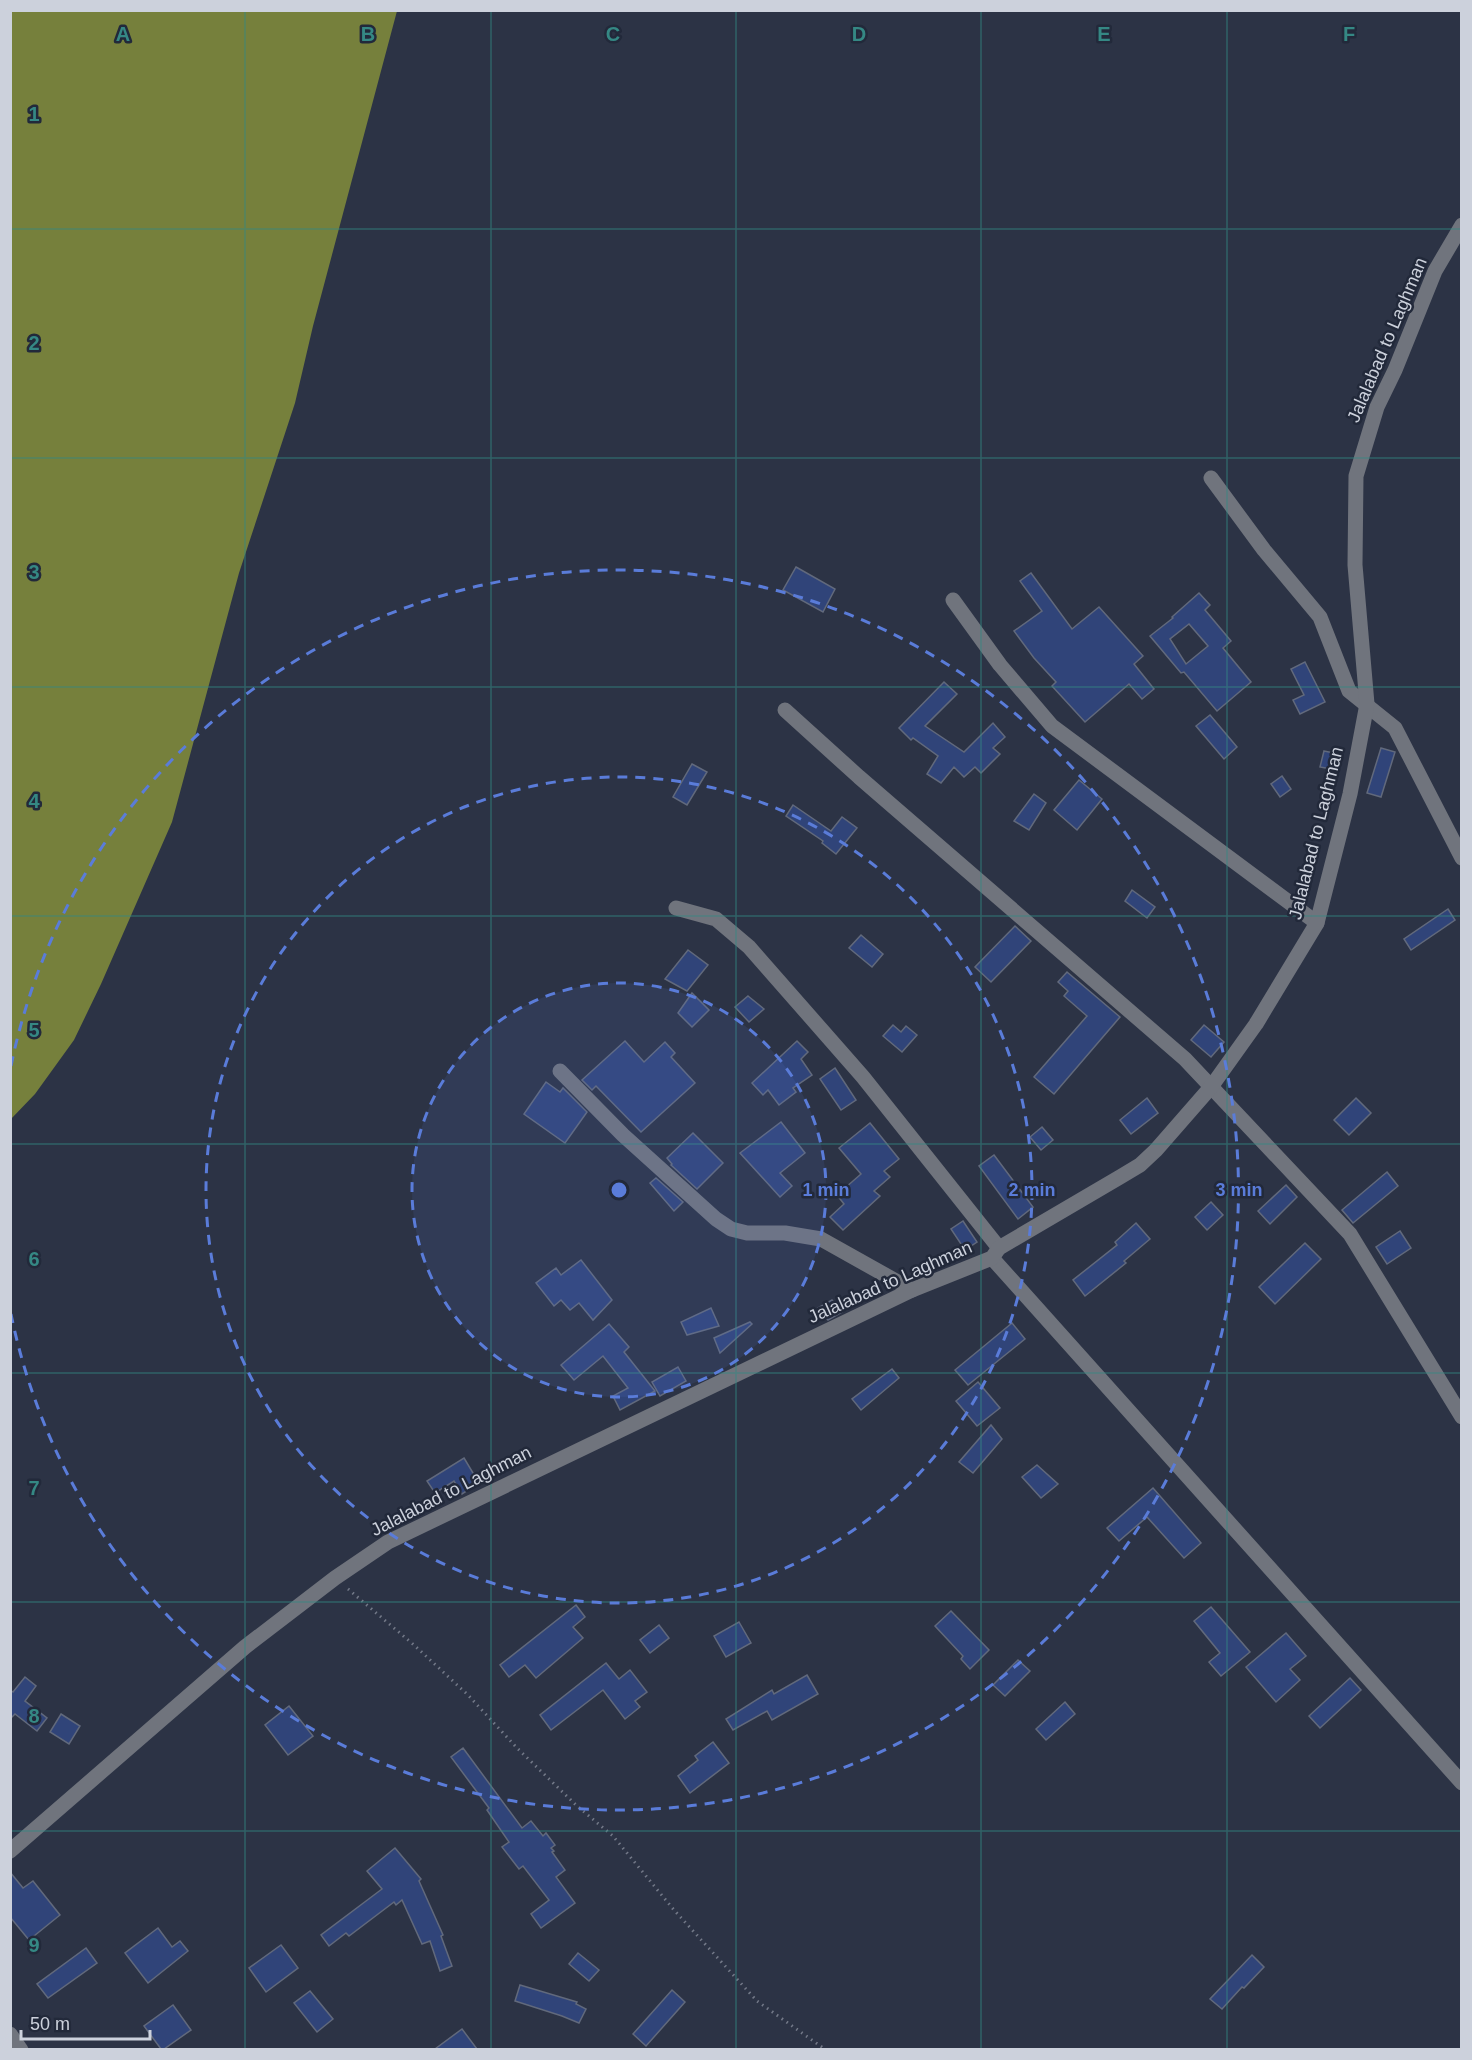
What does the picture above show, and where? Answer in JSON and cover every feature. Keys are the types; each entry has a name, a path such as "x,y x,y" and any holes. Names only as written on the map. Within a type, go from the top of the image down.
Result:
{"street":[{"name":"Jalalabad to Laghman","path":"10,1851 245,1647 335,1578 388,1542 912,1290 995,1253 1140,1165 1156,1150 1211,1087 1256,1024 1317,922 1350,794 1367,704 1355,565 1356,476 1377,407 1395,370 1435,271 1461,225"},
{"path":"1211,478 1264,550 1320,617 1349,691 1395,728 1461,858"},
{"path":"953,600 1000,665 1052,726 1317,922"},
{"path":"785,710 859,777 1185,1059 1350,1234 1461,1417"},
{"path":"676,908 716,918 749,947 863,1077 995,1253 1461,1783"},
{"path":"560,1071 623,1135 716,1219 731,1229 747,1233 785,1233 821,1239 912,1290"},
{"path":"10,2034 21,2049"}],"path":[{"path":"335,1578 468,1695 516,1748 577,1806 613,1836 674,1910 757,2001 826,2049"}],"shaded area":[{"path":"11,10 397,11 313,326 295,403 239,573 172,822 74,1040 35,1094 11,1119"}],"building":[{"path":"796,567 835,589 823,612 783,590"},
{"path":"1031,573 1072,629 1099,607 1143,656 1134,664 1154,689 1142,699 1129,684 1085,722 1052,686 1056,682 1014,631 1042,611 1020,581"},
{"path":"1199,593 1210,605 1205,610 1231,641 1223,648 1251,682 1217,711 1150,636","holes":["1189,624 1208,646 1186,664 1170,639"]},
{"path":"1305,662 1325,702 1300,714 1293,700 1304,695 1291,669"},
{"path":"944,682 957,694 925,726 964,752 993,723 1005,737 993,748 1000,754 981,773 975,767 964,777 954,767 941,783 927,774 938,756 913,738 911,740 899,728"},
{"path":"1210,715 1237,747 1224,759 1196,726"},
{"path":"1381,748 1395,752 1381,797 1367,793"},
{"path":"1324,751 1339,754 1336,770 1320,767"},
{"path":"692,764 707,772 687,805 673,797"},
{"path":"1282,776 1291,789 1280,797 1271,784"},
{"path":"1079,780 1102,799 1077,830 1054,810"},
{"path":"1034,794 1046,803 1029,830 1014,821"},
{"path":"793,805 831,831 842,817 857,828 836,854 822,843 823,841 786,816"},
{"path":"1132,890 1155,907 1147,918 1125,901"},
{"path":"1448,909 1455,920 1411,950 1404,939"},
{"path":"1015,926 1031,941 991,982 975,967"},
{"path":"861,935 883,954 872,967 849,948"},
{"path":"688,950 708,965 687,991 665,979"},
{"path":"1067,972 1120,1017 1054,1094 1034,1077 1087,1016 1064,996 1068,991 1058,982"},
{"path":"692,993 709,1010 692,1027 678,1013"},
{"path":"748,996 764,1009 749,1022 735,1007"},
{"path":"893,1025 901,1032 906,1026 917,1035 902,1052 883,1036"},
{"path":"1204,1025 1224,1042 1211,1057 1191,1040"},
{"path":"625,1041 644,1062 665,1042 675,1053 671,1057 695,1083 641,1132 596,1086 592,1090 582,1080"},
{"path":"797,1041 808,1052 801,1059 812,1075 793,1088 796,1092 779,1105 768,1090 763,1095 752,1083"},
{"path":"835,1068 856,1100 841,1110 820,1079"},
{"path":"546,1082 560,1092 563,1088 587,1112 565,1143 524,1114"},
{"path":"1147,1098 1158,1113 1131,1134 1120,1120"},
{"path":"1356,1098 1371,1113 1349,1135 1334,1120"},
{"path":"781,1122 805,1153 780,1173 792,1186 780,1197 740,1153"},
{"path":"870,1123 899,1159 884,1171 890,1177 874,1191 880,1196 843,1230 830,1217 844,1204 837,1195 861,1174 839,1148"},
{"path":"1042,1127 1053,1140 1041,1150 1030,1137"},
{"path":"693,1133 723,1163 697,1189 671,1165 667,1158"},
{"path":"994,1155 1033,1207 1018,1219 979,1166"},
{"path":"1387,1172 1398,1186 1353,1223 1342,1210"},
{"path":"656,1178 683,1202 674,1211 650,1183"},
{"path":"1286,1185 1297,1197 1270,1224 1258,1211"},
{"path":"1211,1202 1223,1215 1207,1230 1195,1217"},
{"path":"963,1221 977,1242 965,1250 951,1229"},
{"path":"1136,1223 1150,1239 1124,1261 1126,1263 1085,1296 1073,1280 1117,1245 1115,1242"},
{"path":"1400,1231 1411,1248 1387,1264 1376,1247"},
{"path":"1305,1243 1321,1259 1275,1304 1259,1287"},
{"path":"581,1260 612,1300 593,1320 579,1303 570,1310 561,1300 554,1306 536,1283 556,1268 561,1275"},
{"path":"832,1300 842,1312 828,1320 818,1308"},
{"path":"711,1308 719,1326 687,1335 681,1322"},
{"path":"750,1322 752,1324 720,1353 714,1338"},
{"path":"1012,1323 1025,1339 968,1385 955,1370"},
{"path":"609,1324 629,1347 624,1352 655,1391 620,1410 613,1396 628,1388 603,1356 574,1380 561,1365"},
{"path":"678,1367 686,1381 660,1396 652,1382"},
{"path":"892,1369 899,1378 861,1410 852,1399"},
{"path":"978,1382 1000,1408 977,1426 956,1401"},
{"path":"991,1425 1002,1439 973,1473 959,1462"},
{"path":"464,1458 479,1483 462,1494 454,1481 435,1493 427,1481"},
{"path":"1037,1465 1058,1484 1041,1498 1022,1477"},
{"path":"1153,1488 1201,1543 1184,1558 1147,1517 1119,1541 1107,1528"},
{"path":"576,1605 585,1617 573,1627 583,1638 536,1678 525,1665 509,1677 500,1665"},
{"path":"1211,1607 1250,1652 1221,1676 1209,1662 1220,1653 1194,1621"},
{"path":"951,1611 989,1650 970,1669 961,1659 963,1656 935,1626"},
{"path":"739,1622 751,1643 726,1657 714,1636"},
{"path":"659,1625 669,1638 650,1653 640,1640"},
{"path":"1286,1633 1306,1656 1290,1669 1300,1680 1276,1702 1246,1667"},
{"path":"1018,1660 1030,1671 1005,1696 993,1685"},
{"path":"606,1663 619,1679 630,1670 647,1692 635,1701 640,1707 625,1719 603,1690 551,1730 540,1715"},
{"path":"807,1675 818,1694 772,1720 767,1711 733,1730 726,1719 772,1690 774,1694"},
{"path":"25,1677 36,1686 25,1701 47,1718 37,1731 15,1714 10,1719 10,1690 13,1692"},
{"path":"1350,1678 1361,1690 1320,1728 1309,1716"},
{"path":"1065,1702 1075,1714 1046,1740 1036,1729"},
{"path":"289,1706 313,1736 288,1755 265,1725"},
{"path":"61,1714 80,1726 69,1744 50,1732"},
{"path":"713,1742 729,1763 690,1793 678,1776 698,1760 695,1756"},
{"path":"463,1748 522,1828 531,1821 543,1836 546,1833 555,1845 551,1848 554,1851 552,1852 565,1870 556,1877 575,1903 541,1928 531,1914 549,1900 523,1866 519,1869 502,1847 509,1842 487,1810 489,1808 451,1757"},
{"path":"395,1848 421,1879 419,1881 443,1935 441,1936 452,1966 440,1971 430,1941 422,1944 402,1900 396,1905 394,1902 349,1936 346,1933 329,1946 321,1935 382,1889 367,1871"},
{"path":"10,1872 23,1888 33,1881 60,1915 29,1940 10,1917"},
{"path":"158,1928 172,1947 180,1941 188,1951 148,1983 125,1953"},
{"path":"281,1945 298,1968 266,1992 249,1968"},
{"path":"86,1948 97,1963 48,1998 37,1984"},
{"path":"578,1953 599,1970 589,1981 569,1964"},
{"path":"1252,1955 1264,1967 1222,2009 1210,1999"},
{"path":"520,1985 577,2002 576,2004 586,2009 579,2023 515,2001"},
{"path":"672,1990 685,2002 646,2046 633,2034"},
{"path":"310,1991 333,2019 317,2032 294,2003"},
{"path":"173,2005 191,2030 161,2049 144,2026"},
{"path":"462,2029 477,2049 435,2049"}]}
